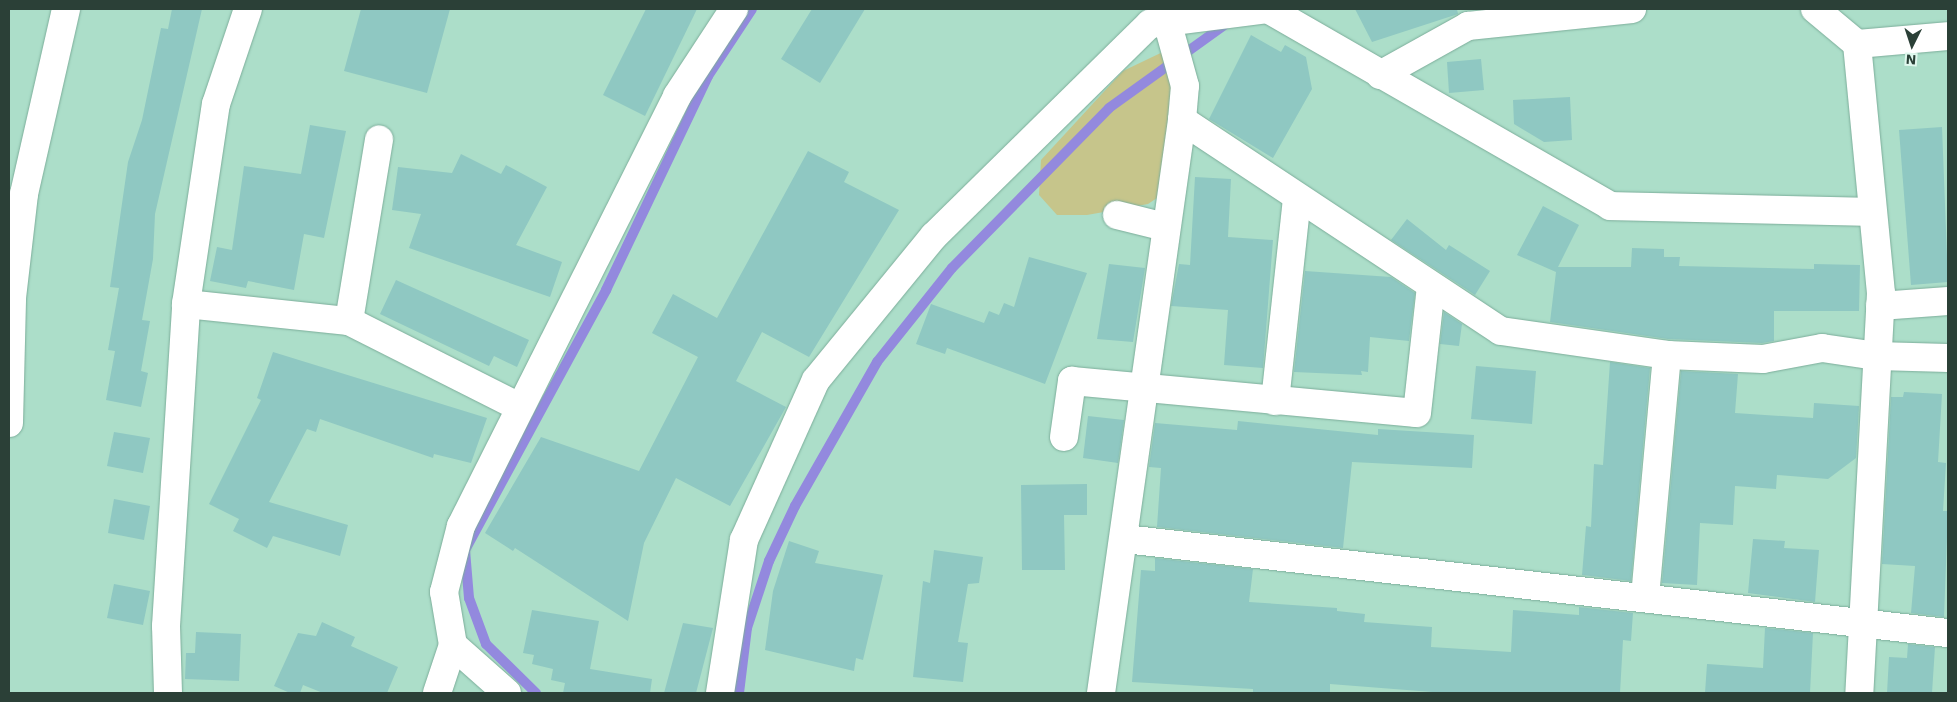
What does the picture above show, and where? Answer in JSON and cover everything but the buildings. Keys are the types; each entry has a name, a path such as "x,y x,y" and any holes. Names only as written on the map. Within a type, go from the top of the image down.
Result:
{"street":[{"path":"9,423 12,298 24,194 66,9"},
{"path":"168,693 166,626 186,304 216,104 248,9"},
{"path":"437,693 453,645 444,592 460,526 517,406 677,96 734,9"},
{"path":"720,693 744,540 816,380 934,236 1152,18 1268,9 1380,76 1610,206 1872,212"},
{"path":"1380,76 1468,26 1632,9"},
{"path":"1815,9 1857,44 1948,36"},
{"path":"1101,693 1125,539 1185,86 1152,18"},
{"path":"1857,44 1880,306 1859,693"},
{"path":"1182,120 1297,200 1431,288 1501,331 1667,355 1763,360 1822,348 1877,356 1948,358"},
{"path":"349,321 379,139"},
{"path":"1275,401 1297,200"},
{"path":"1117,215 1165,227"},
{"path":"1064,437 1072,381 1417,413 1431,288"},
{"path":"1880,306 1948,301"},
{"path":"186,304 349,321 517,406"},
{"path":"1646,597 1667,355"},
{"path":"1125,539 1646,597 1862,626 1948,633"},
{"path":"453,645 507,693"}],"shaded area":[{"path":"1169,49 1185,92 1160,196 1148,204 1087,215 1057,215 1039,195 1041,160 1123,71"}],"waterway":[{"path":"536,693 486,644 469,598 465,550 606,290 708,76 752,9"},
{"path":"739,693 747,628 769,561 795,506 877,362 952,268 1109,108 1230,21"}]}
